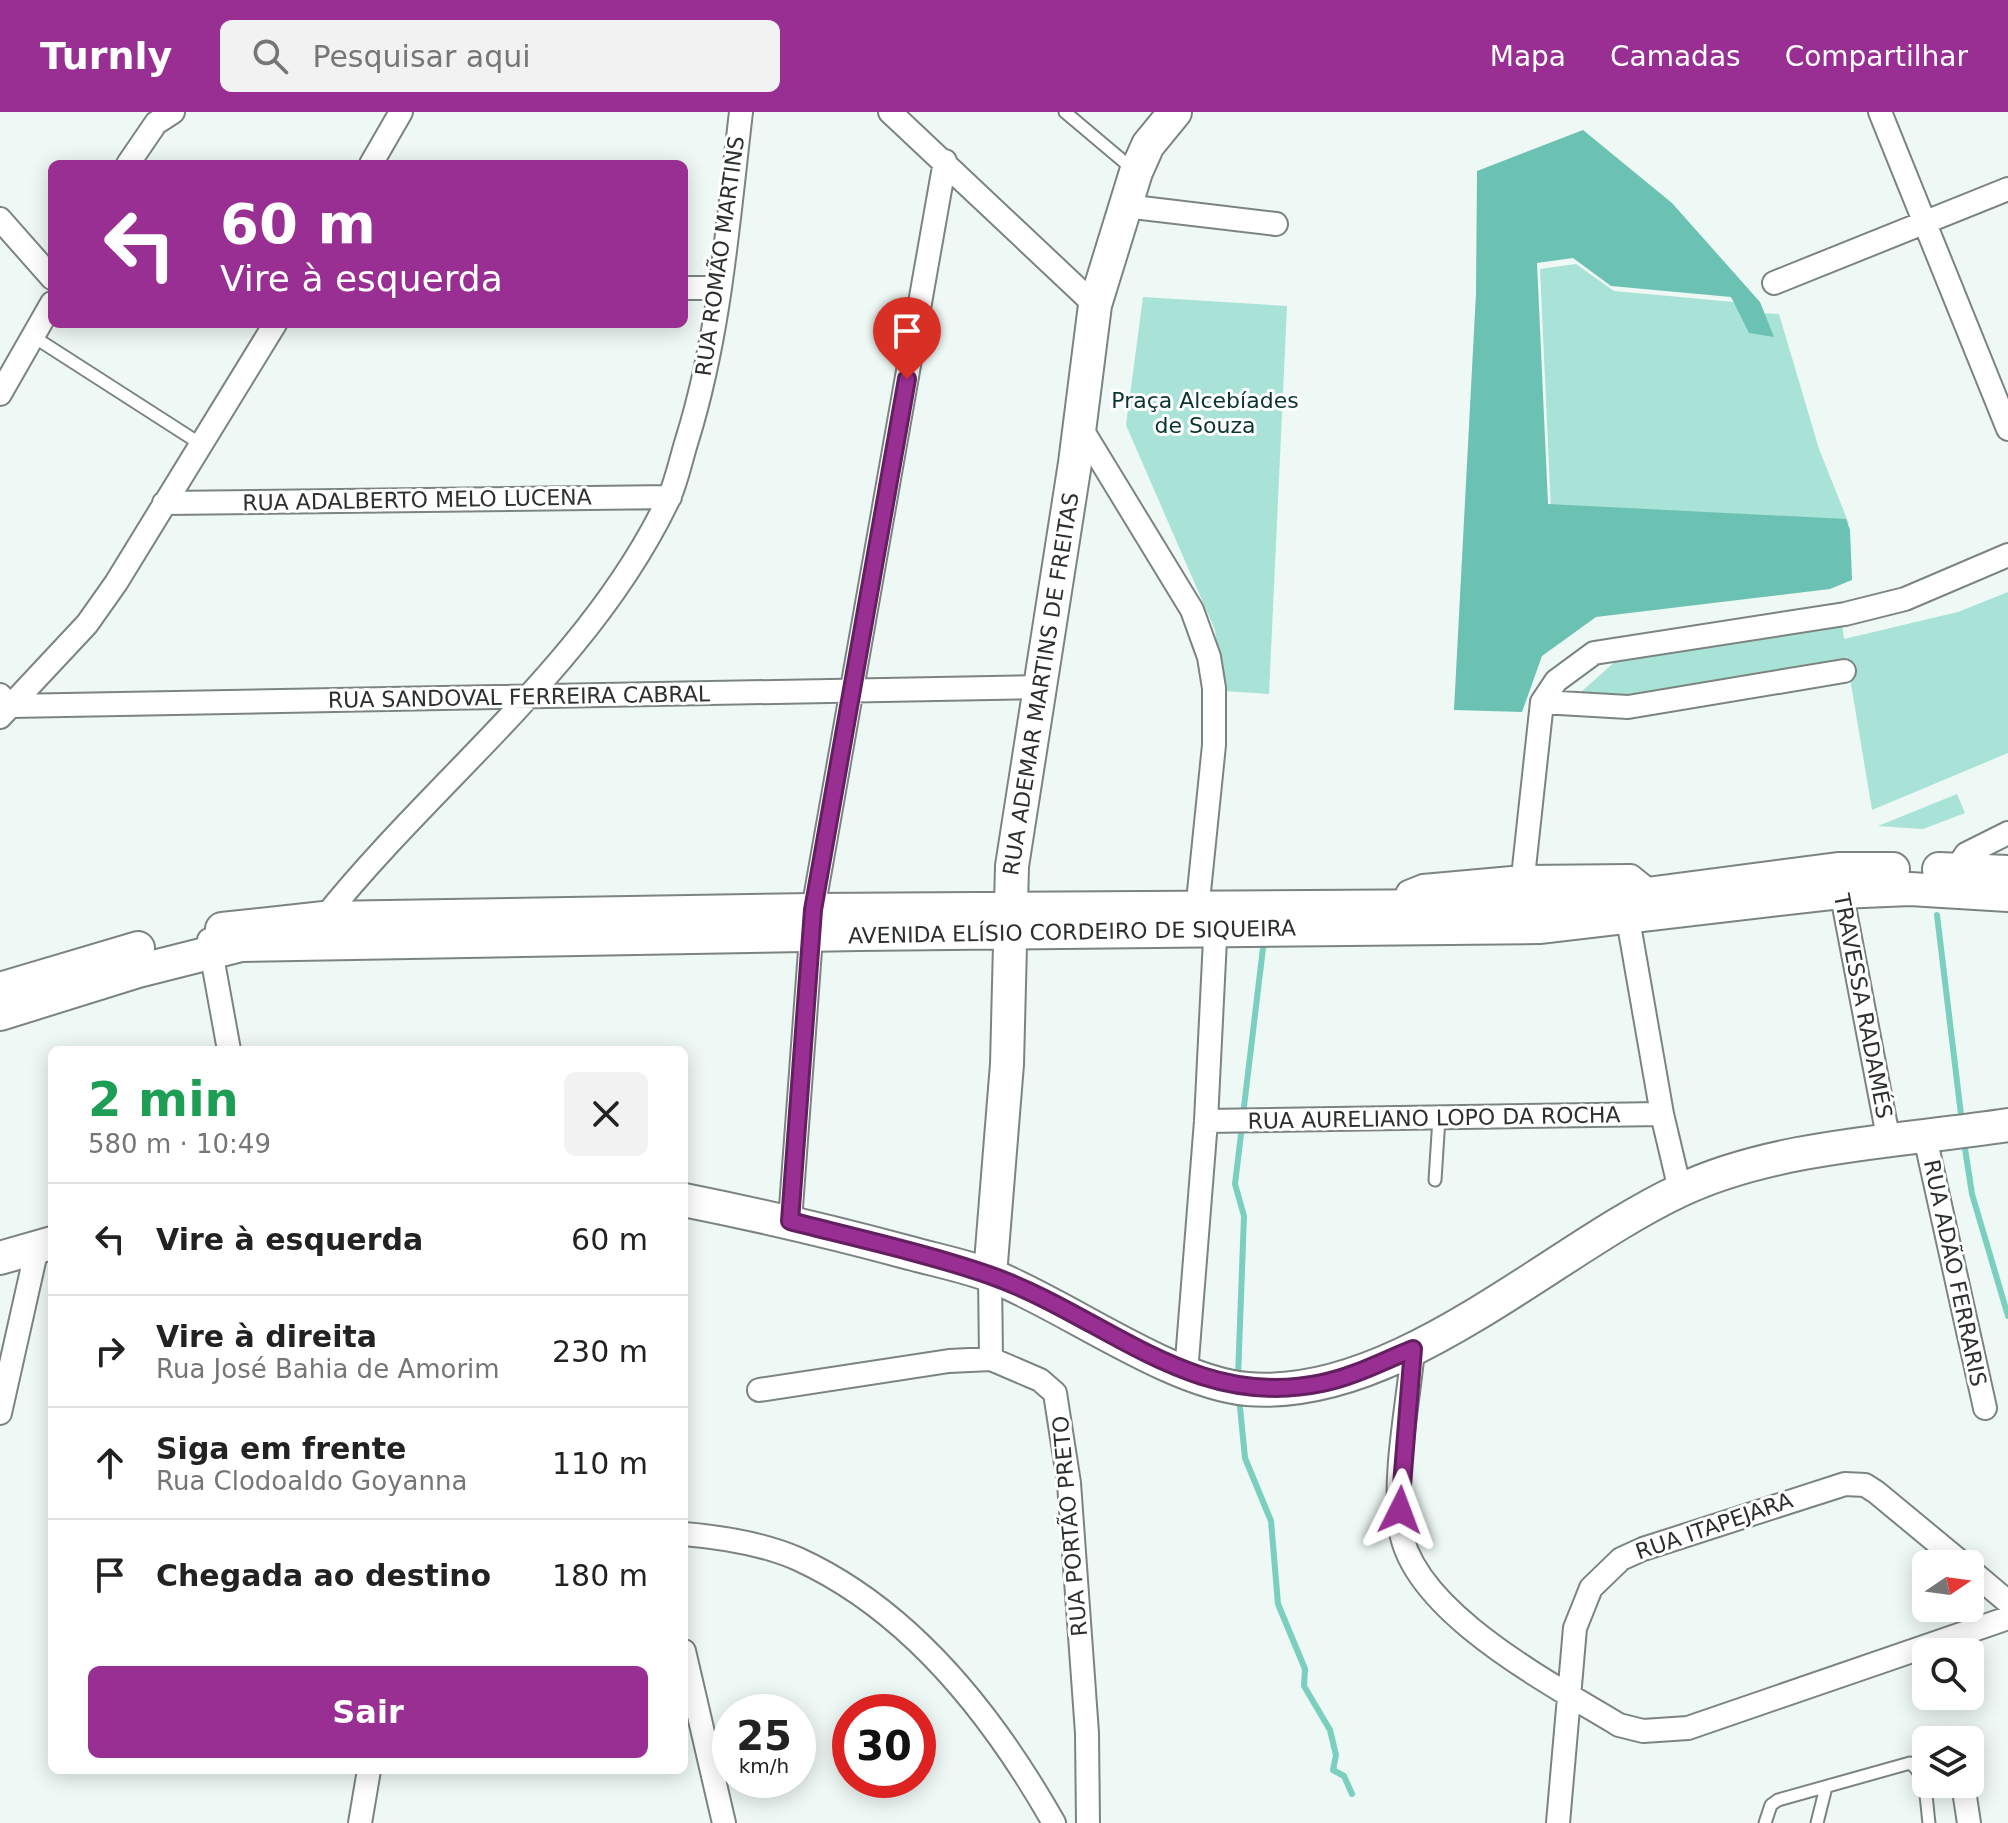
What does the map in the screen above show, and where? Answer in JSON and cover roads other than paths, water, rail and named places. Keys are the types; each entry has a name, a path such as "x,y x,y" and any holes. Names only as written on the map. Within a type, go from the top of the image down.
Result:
{"main road":[{"name":"RUA ADEMAR MARTINS DE FREITAS","path":"990,1275 1007,1064 1008,920 1012,866 1041,687 1054,581 1091,466 1081,428 1095,305 1136,172 1148,145 1175,112"},
{"name":"AVENIDA ELÍSIO CORDEIRO DE SIQUEIRA","path":"1206,919 1402,906 1635,903 1839,881 1950,880 2008,872"},
{"name":"AVENIDA ELÍSIO CORDEIRO DE SIQUEIRA","path":"1950,880 2008,895"},
{"name":"AVENIDA ELÍSIO CORDEIRO DE SIQUEIRA","path":"0,989 210,941 324,930 1206,919 1539,927 1635,903"},
{"name":"AVENIDA ELÍSIO CORDEIRO DE SIQUEIRA","path":"0,1014 210,941"},
{"path":"688,1201 790,1221 990,1275 1195,1376 1263,1389 1323,1383 1413,1349 1680,1190 1740,1167 1995,1127"},
{"path":"0,1258 44,1245"}],"street":[{"path":"131,160 156,123 173,112"},
{"path":"373,160 401,112"},
{"name":"RUA ROMÃO MARTINS","path":"324,930 366,868 527,697 622,577 670,497 698,406 720,288 741,112"},
{"path":"890,112 1095,305"},
{"path":"1880,112 2008,429"},
{"path":"790,1221 812,922 945,161"},
{"path":"1774,283 2008,189"},
{"path":"1125,206 1276,224"},
{"path":"0,219 48,273"},
{"path":"688,288 720,288"},
{"path":"0,394 48,311"},
{"path":"4,706 87,624 272,328"},
{"path":"1091,466 1192,610 1209,657 1214,688 1206,919 1214,1121 1195,1376"},
{"name":"RUA ADALBERTO MELO LUCENA","path":"164,503 670,497"},
{"path":"1523,877 1542,702 1556,681 1594,653 1845,614 1905,599 2008,555"},
{"path":"1542,702 1628,707 1844,671"},
{"name":"RUA SANDOVAL FERREIRA CABRAL","path":"4,706 1041,687"},
{"path":"1950,880 1966,854 2008,833"},
{"path":"1402,906 1408,892 1423,886 1523,877 1631,876 1662,1114 1680,1190"},
{"name":"TRAVESSA RADAMÉS","path":"1839,881 1889,1142"},
{"path":"210,941 228,1046"},
{"name":"RUA AURELIANO LOPO DA ROCHA","path":"1214,1121 1662,1114"},
{"name":"RUA ADÃO FERRARIS","path":"1936,1136 1985,1408"},
{"path":"0,1413 44,1245"},
{"path":"990,1275 991,1359"},
{"path":"1413,1349 1400,1493 1400,1528 1407,1551 1422,1580 1459,1621 1619,1725 1643,1731 1688,1728 2008,1618"},
{"name":"RUA PORTÃO PRETO","path":"759,1390 949,1361 991,1359 1040,1380 1058,1399 1069,1483 1087,1733 1083,1818"},
{"name":"RUA ITAPEJARA","path":"1558,1823 1575,1628 1591,1588 1621,1559 1709,1525 1845,1484 1865,1485 1946,1550"},
{"path":"688,1535 795,1558 843,1582 892,1619 929,1654 1004,1738 1054,1823"},
{"path":"1984,1582 2008,1602"},
{"path":"688,1668 724,1823"},
{"path":"360,1823 368,1774"},
{"path":"1965,1798 1969,1823"}],"lane":[{"path":"1065,112 1136,172"},
{"path":"34,337 199,443"},
{"path":"1435,1180 1439,1118"},
{"path":"1765,1823 1771,1805 1778,1800 1910,1763 1919,1770 1923,1781 1929,1823"},
{"path":"1817,1823 1826,1787"}],"waterway":[{"path":"1937,915 1962,1123"},
{"path":"1243,1115 1263,948"},
{"path":"1238,1377 1244,1216 1235,1184 1242,1126"},
{"path":"1964,1142 1972,1194 2008,1316"},
{"path":"1239,1397 1245,1458 1271,1521 1278,1604 1305,1669 1304,1686 1330,1730 1336,1755 1333,1770 1344,1776 1352,1794"}],"park label":[{"name":"Praça Alcebíades de Souza","path":"1205,412"}]}
